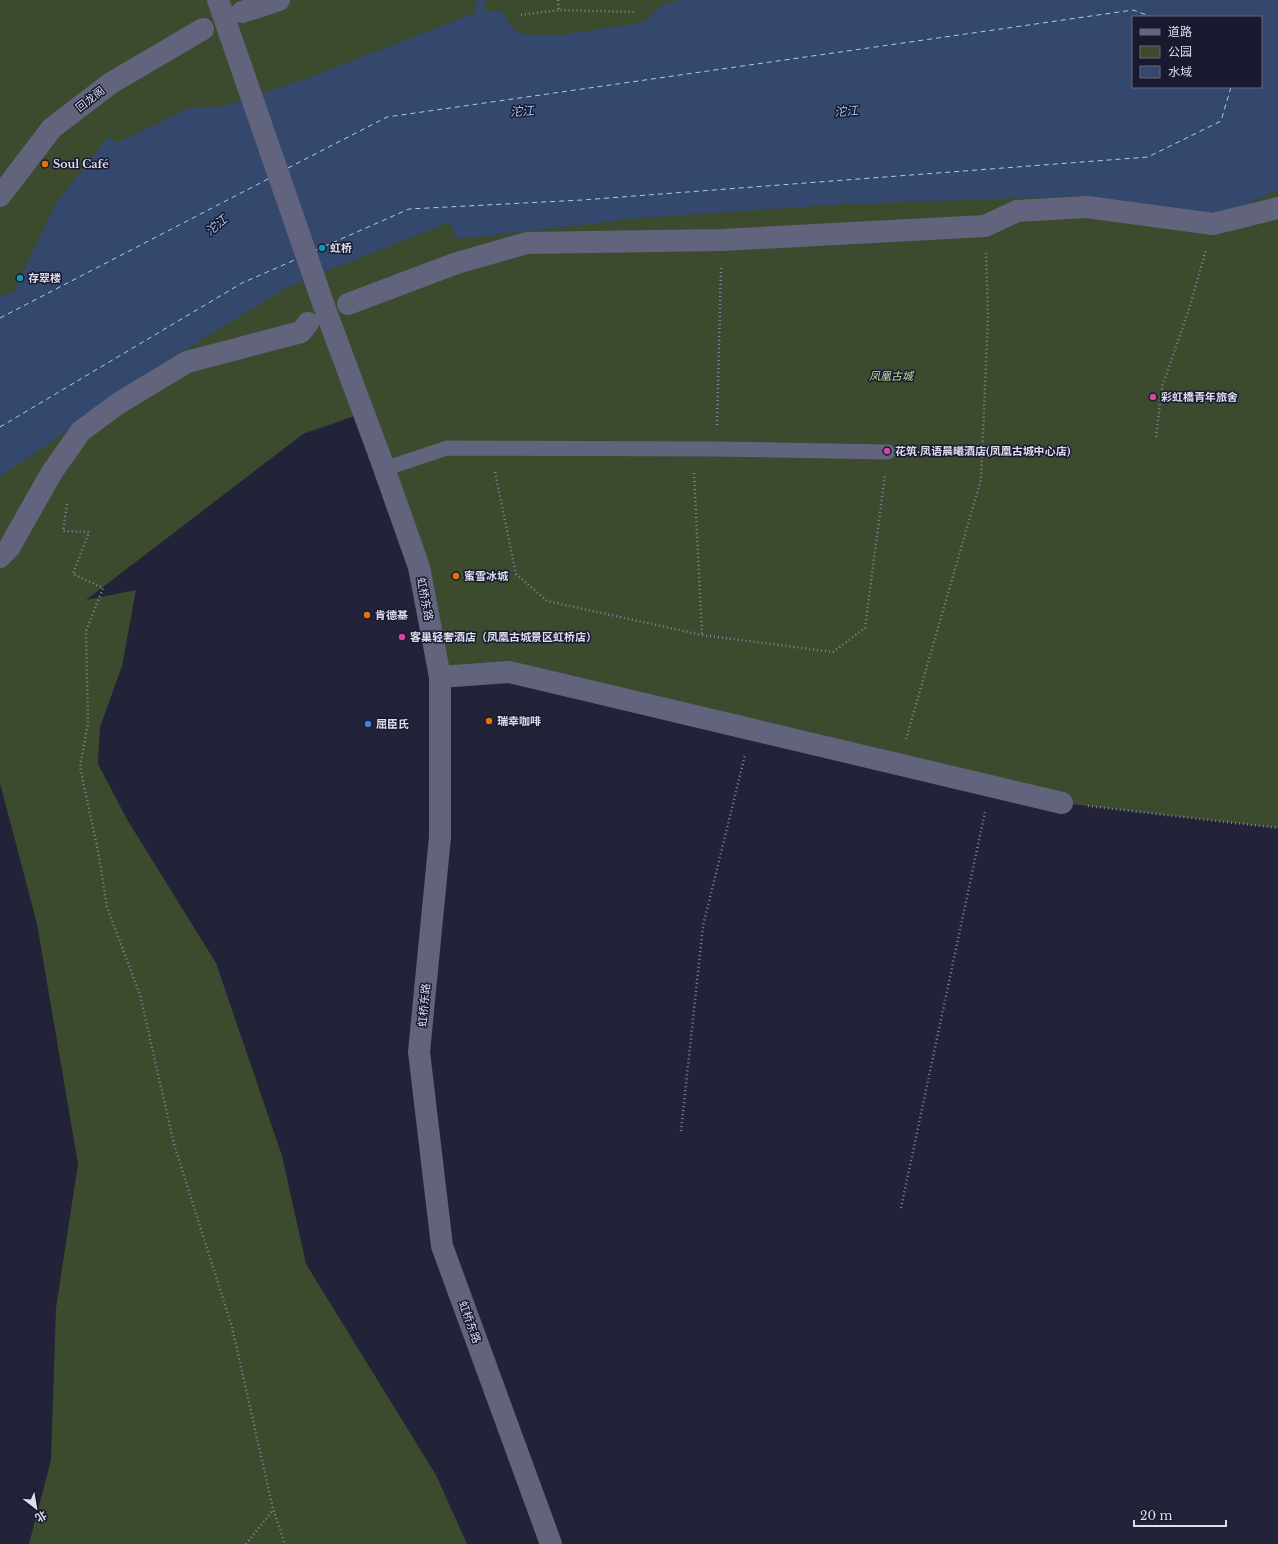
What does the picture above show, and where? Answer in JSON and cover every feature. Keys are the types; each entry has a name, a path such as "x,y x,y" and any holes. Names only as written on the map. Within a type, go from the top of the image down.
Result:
{"street":[{"name":"虹桥东路","path":"218,0 324,306 419,567 440,677 440,837 420,1052 442,1246 551,1544"},
{"path":"242,12 280,0"},
{"name":"回龙阁","path":"0,196 52,128 111,83 203,29"},
{"path":"348,304 456,263 527,243 722,240 985,226 1017,210 1087,207 1213,224 1278,208"},
{"path":"0,557 9,548 52,472 81,431 119,404 188,362 301,332 308,323"},
{"path":"440,677 509,672 1062,803"}],"lane":[{"path":"382,462 447,448 716,449 888,452"}],"path":[{"path":"558,0 558,10"},
{"path":"521,15 558,10 636,12"},
{"path":"1156,437 1162,387 1188,312 1213,224"},
{"path":"899,765 981,479 988,317 985,226"},
{"path":"702,635 694,471 716,449 722,240"},
{"path":"490,448 516,574 547,601 702,635 833,652 865,628 888,452"},
{"path":"52,472 69,488 63,531 89,532 73,574 103,588 86,631 88,723 80,767 98,851 107,906 140,995 174,1144 232,1327 273,1509 285,1544"},
{"path":"680,1131 703,926 752,730"},
{"path":"902,1208 991,786"},
{"path":"1062,803 1278,828"},
{"path":"246,1544 273,1509"}],"green space":[{"name":"凤凰古城","path":"0,0 1278,0 1278,828 1062,803 509,672 440,677 363,413 303,434 86,600 136,590 122,666 100,727 98,764 128,821 216,963 282,1156 306,1264 436,1475 467,1544 29,1544 51,1460 56,1308 78,1164 37,924 0,783"}],"water":[{"name":"沱江","path":"683,0 1278,0 1278,189 1215,219 1078,196 846,204 640,218 457,239 449,222 288,287 147,373 0,477 0,296 13,293 56,203 109,136 117,143 189,108 220,107 303,80 480,11 503,12 514,30 531,36 556,36 645,22 661,5"}],"waterway":[{"path":"477,22 481,0"}],"ferry route":[{"path":"288,168 387,117 1133,10 1149,16"},
{"path":"316,250 409,209 582,200 1148,157 1221,121 1231,88"},
{"path":"0,318 268,179"},
{"path":"0,427 242,283 297,259"}],"place":[{"name":"Soul Café","path":"45,164"},
{"name":"虹桥","path":"322,248"},
{"name":"存翠楼","path":"20,278"},
{"name":"彩虹橋青年旅舍","path":"1153,397"},
{"name":"花筑·凤语晨曦酒店(凤凰古城中心店)","path":"887,451"},
{"name":"蜜雪冰城","path":"456,576"},
{"name":"肯德基","path":"367,615"},
{"name":"客巢轻奢酒店（凤凰古城景区虹桥店）","path":"402,637"},
{"name":"瑞幸咖啡","path":"489,721"},
{"name":"屈臣氏","path":"368,724"}]}
